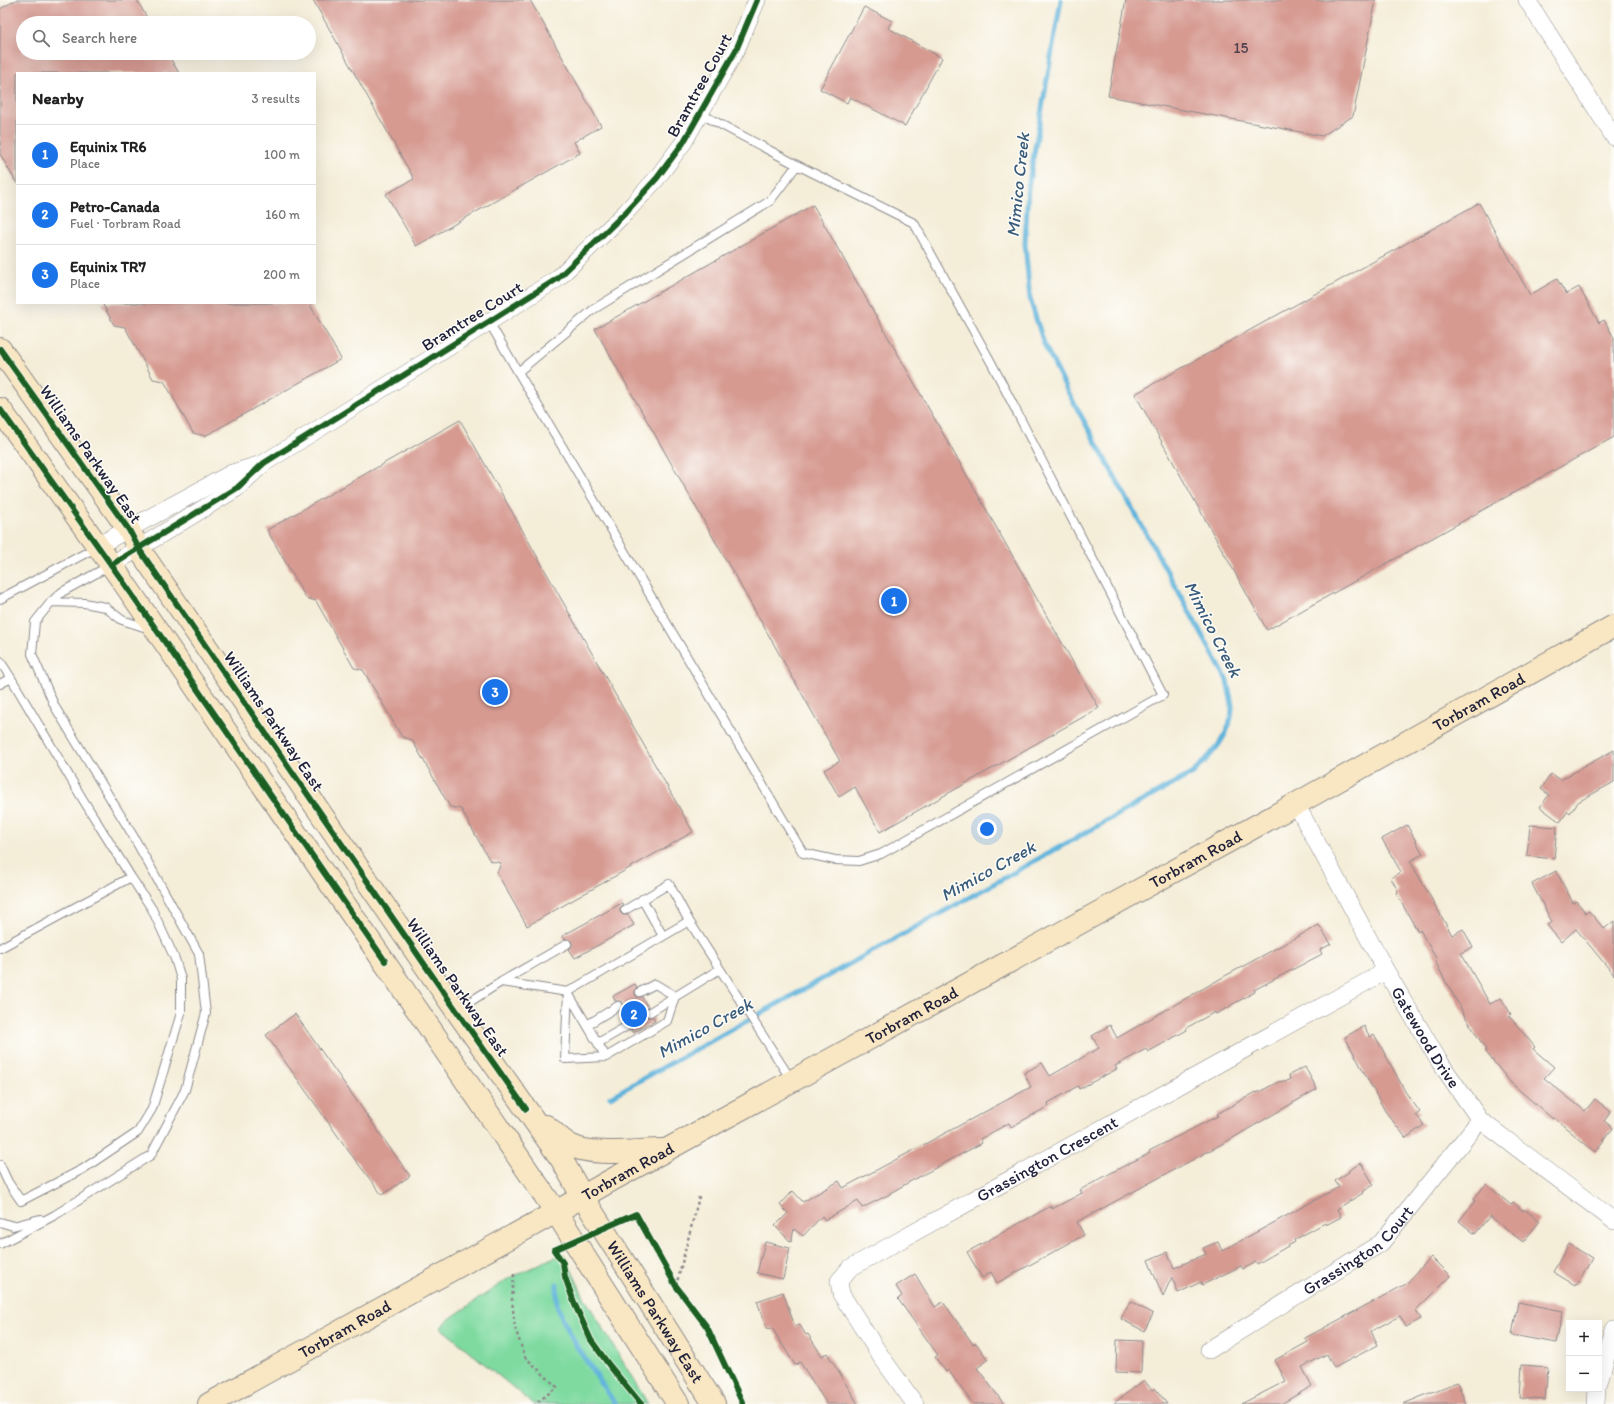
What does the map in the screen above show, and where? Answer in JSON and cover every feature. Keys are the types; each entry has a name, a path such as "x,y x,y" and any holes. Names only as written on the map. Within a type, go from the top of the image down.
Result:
{"main road":[{"name":"Williams Parkway East","path":"0,349 128,530 139,549 456,1010 562,1160 582,1196 714,1404"},
{"name":"Williams Parkway East","path":"0,409 159,633 556,1212 678,1404"},
{"name":"Torbram Road","path":"209,1404 556,1212 582,1196 1296,804 1614,626"},
{"path":"526,1109 570,1145 583,1150 596,1152 667,1150"}],"street":[{"name":"Bramtree Court","path":"111,565 237,488 264,463 557,279 626,212 657,178 690,134 736,50 757,0"},
{"path":"1527,0 1614,137"},
{"name":"Bramtree Court","path":"97,546 232,474 264,463"},
{"name":"Gatewood Drive","path":"1296,804 1386,971 1438,1061 1480,1120 1614,1221"},
{"name":"Grassington Crescent","path":"915,1404 880,1355 841,1294 839,1281 850,1268 1386,971"},
{"name":"Grassington Court","path":"1209,1350 1381,1243 1480,1120"},
{"path":"1602,1371 1614,1329"},
{"path":"1596,1404 1597,1392"}],"lane":[{"path":"489,322 803,852 835,860 859,861 882,854 1163,695 992,364 914,223 797,165 700,114"},
{"path":"518,372 594,309 770,201 797,165"},
{"path":"0,600 97,546"},
{"path":"0,1244 55,1215 151,1155 185,1090 206,1013 199,954 132,834 55,707 32,654 35,622 50,602 62,592 111,565"},
{"path":"50,602 84,603 105,607 122,620 159,633"},
{"path":"0,661 82,798 152,909 175,959 181,979 181,1013 152,1109 138,1132 82,1169 21,1201 8,1182 0,1165"},
{"path":"0,684 11,678"},
{"path":"0,948 132,877"},
{"path":"626,910 669,884 689,921 792,1082"},
{"path":"642,899 663,936"},
{"path":"501,982 568,992 689,921"},
{"path":"456,1010 567,944"},
{"path":"650,1012 720,969"},
{"path":"640,992 655,984 675,996"},
{"path":"568,992 606,1057"},
{"path":"568,992 565,1058 606,1057 667,1021 675,996"},
{"path":"587,1025 618,1006"},
{"path":"598,1044 629,1025"},
{"path":"0,1222 13,1226 55,1215"}],"path":[{"path":"676,1286 698,1197"},
{"path":"514,1274 512,1300 515,1328 525,1356 557,1387 535,1404"}],"green space":[{"path":"564,1254 583,1295 648,1404 533,1404 441,1328 445,1322 506,1280 552,1258"}],"building":[{"path":"16,0 137,0 146,16 16,16 16,60 171,60 178,72 16,72 16,182 0,154 0,9"},
{"path":"313,0 530,0 601,126 574,142 580,153 416,246 386,194 414,179"},
{"path":"1126,0 1376,0 1353,116 1322,136 1108,96"},
{"path":"864,7 892,21 888,28 942,58 905,126 850,97 847,103 820,89"},
{"path":"1479,203 1530,295 1557,279 1566,294 1579,287 1599,323 1604,320 1614,338 1614,437 1267,630 1135,394"},
{"path":"813,205 1099,708 880,832 855,787 839,797 824,770 840,761 595,329"},
{"path":"103,304 310,304 341,359 205,436 193,433 164,381 153,379 125,327 114,325"},
{"path":"460,420 693,832 527,926 497,873 501,863 490,861 461,809 450,807 412,740 402,737 363,670 354,668 316,601 306,598 267,530"},
{"path":"1614,750 1614,782 1578,802 1570,813 1568,811 1560,822 1540,807 1549,795 1541,789 1551,774 1560,780"},
{"path":"1407,825 1423,854 1410,861 1452,935 1463,929 1473,947 1461,953 1490,1004 1501,998 1511,1014 1509,1016 1535,1047 1533,1049 1554,1067 1544,1078 1585,1111 1595,1099 1611,1112 1604,1121 1613,1128 1595,1152 1511,1083 1485,1051 1486,1050 1466,1018 1435,961 1437,960 1420,930 1418,932 1396,893 1398,891 1391,878 1401,872 1382,839"},
{"path":"1530,825 1557,827 1554,859 1527,856"},
{"path":"1556,871 1573,903 1576,901 1586,913 1589,911 1604,929 1614,921 1614,975 1576,929 1561,942 1547,925 1552,922 1532,884"},
{"path":"622,903 623,905 620,908 620,912 623,915 628,915 634,925 575,958 569,949 572,946 572,942 564,939 562,936"},
{"path":"1319,925 1331,944 1320,950 1322,954 1254,990 1255,992 1231,1006 1216,1014 1215,1012 1186,1028 1187,1030 1148,1052 1146,1049 1115,1066 1117,1069 1079,1089 1078,1086 1048,1103 1049,1106 1011,1127 1009,1123 980,1139 982,1143 862,1208 858,1201 825,1220 822,1216 803,1236 794,1229 791,1242 775,1226 788,1213 780,1205 793,1191 803,1202 839,1181 843,1188 1031,1087 1024,1073 1042,1063 1050,1076 1099,1048 1092,1036 1110,1025 1117,1038 1225,976"},
{"path":"635,984 637,988 635,995 637,997 642,997 648,1007 645,1010 645,1015 648,1017 653,1017 655,1021 633,1033 631,1030 634,1027 634,1023 631,1020 626,1020 621,1011 623,1008 623,1003 620,1001 615,1001 613,996"},
{"path":"295,1014 410,1176 382,1195 350,1153 266,1035"},
{"path":"1364,1026 1370,1037 1374,1034 1406,1093 1420,1112 1416,1115 1424,1125 1406,1138 1385,1111 1345,1037"},
{"path":"1305,1067 1317,1089 1231,1139 1077,1222 1084,1235 997,1283 991,1272 982,1278 967,1252 1051,1206 1052,1209 1082,1193 1080,1190 1150,1153 1149,1151 1218,1116 1217,1114 1256,1092 1257,1093 1278,1082 1290,1080 1289,1075"},
{"path":"1361,1163 1374,1185 1337,1209 1341,1217 1326,1225 1325,1223 1294,1240 1295,1242 1257,1264 1256,1262 1243,1269 1241,1266 1202,1285 1201,1282 1178,1293 1172,1277 1163,1296 1148,1260 1167,1252 1174,1268 1206,1254 1203,1248 1218,1242 1222,1251 1339,1187 1335,1181"},
{"path":"1486,1184 1511,1205 1513,1202 1523,1211 1524,1209 1540,1221 1523,1242 1490,1216 1475,1234 1459,1221"},
{"path":"765,1242 790,1248 783,1279 757,1273"},
{"path":"1569,1244 1592,1258 1578,1284 1576,1283 1575,1285 1553,1272"},
{"path":"1431,1257 1450,1276 1416,1310 1421,1319 1406,1327 1400,1316 1371,1331 1378,1345 1334,1368 1327,1354 1302,1367 1312,1386 1281,1404 1241,1404 1286,1381 1275,1360 1308,1342 1305,1338 1406,1284"},
{"path":"915,1274 935,1307 943,1302 973,1344 976,1343 988,1360 977,1368 1004,1404 973,1404 948,1370 946,1372 935,1357 938,1355 898,1299 902,1296 896,1286"},
{"path":"783,1292 795,1327 799,1324 806,1335 808,1334 822,1356 827,1353 858,1404 827,1404 800,1362 795,1365 772,1328 767,1329 757,1301"},
{"path":"1130,1301 1153,1314 1144,1331 1121,1319"},
{"path":"1518,1302 1563,1311 1556,1343 1512,1335"},
{"path":"1117,1340 1142,1341 1141,1373 1116,1372"},
{"path":"1522,1365 1548,1367 1545,1400 1520,1398"},
{"path":"1144,1380 1152,1390 1155,1388 1167,1404 1113,1404"},
{"path":"1457,1382 1466,1404 1403,1404"}],"waterway":[{"name":"Mimico Creek","path":"610,1097 1193,773 1213,752 1224,736 1228,727 1232,708 1227,680 1068,392 1044,344 1030,299 1025,243 1028,188 1061,0"},
{"name":"Mimico Creek","path":"557,1284 557,1305 563,1320 576,1345 615,1404"}],"cycle path":[{"path":"111,565 237,488 264,463 557,279 626,212 657,178 683,143 736,50 757,0"},
{"path":"0,349 129,530 139,549 449,1000 526,1109"},
{"path":"0,409 122,580 385,961"},
{"path":"641,1404 609,1365 591,1340 575,1305 565,1277 563,1263 554,1250 636,1214 676,1286 707,1327 743,1404"}],"place":[{"name":"Equinix TR6","path":"894,601"},
{"name":"Equinix TR7","path":"495,692"},
{"name":"Petro-Canada","path":"634,1014"}]}
